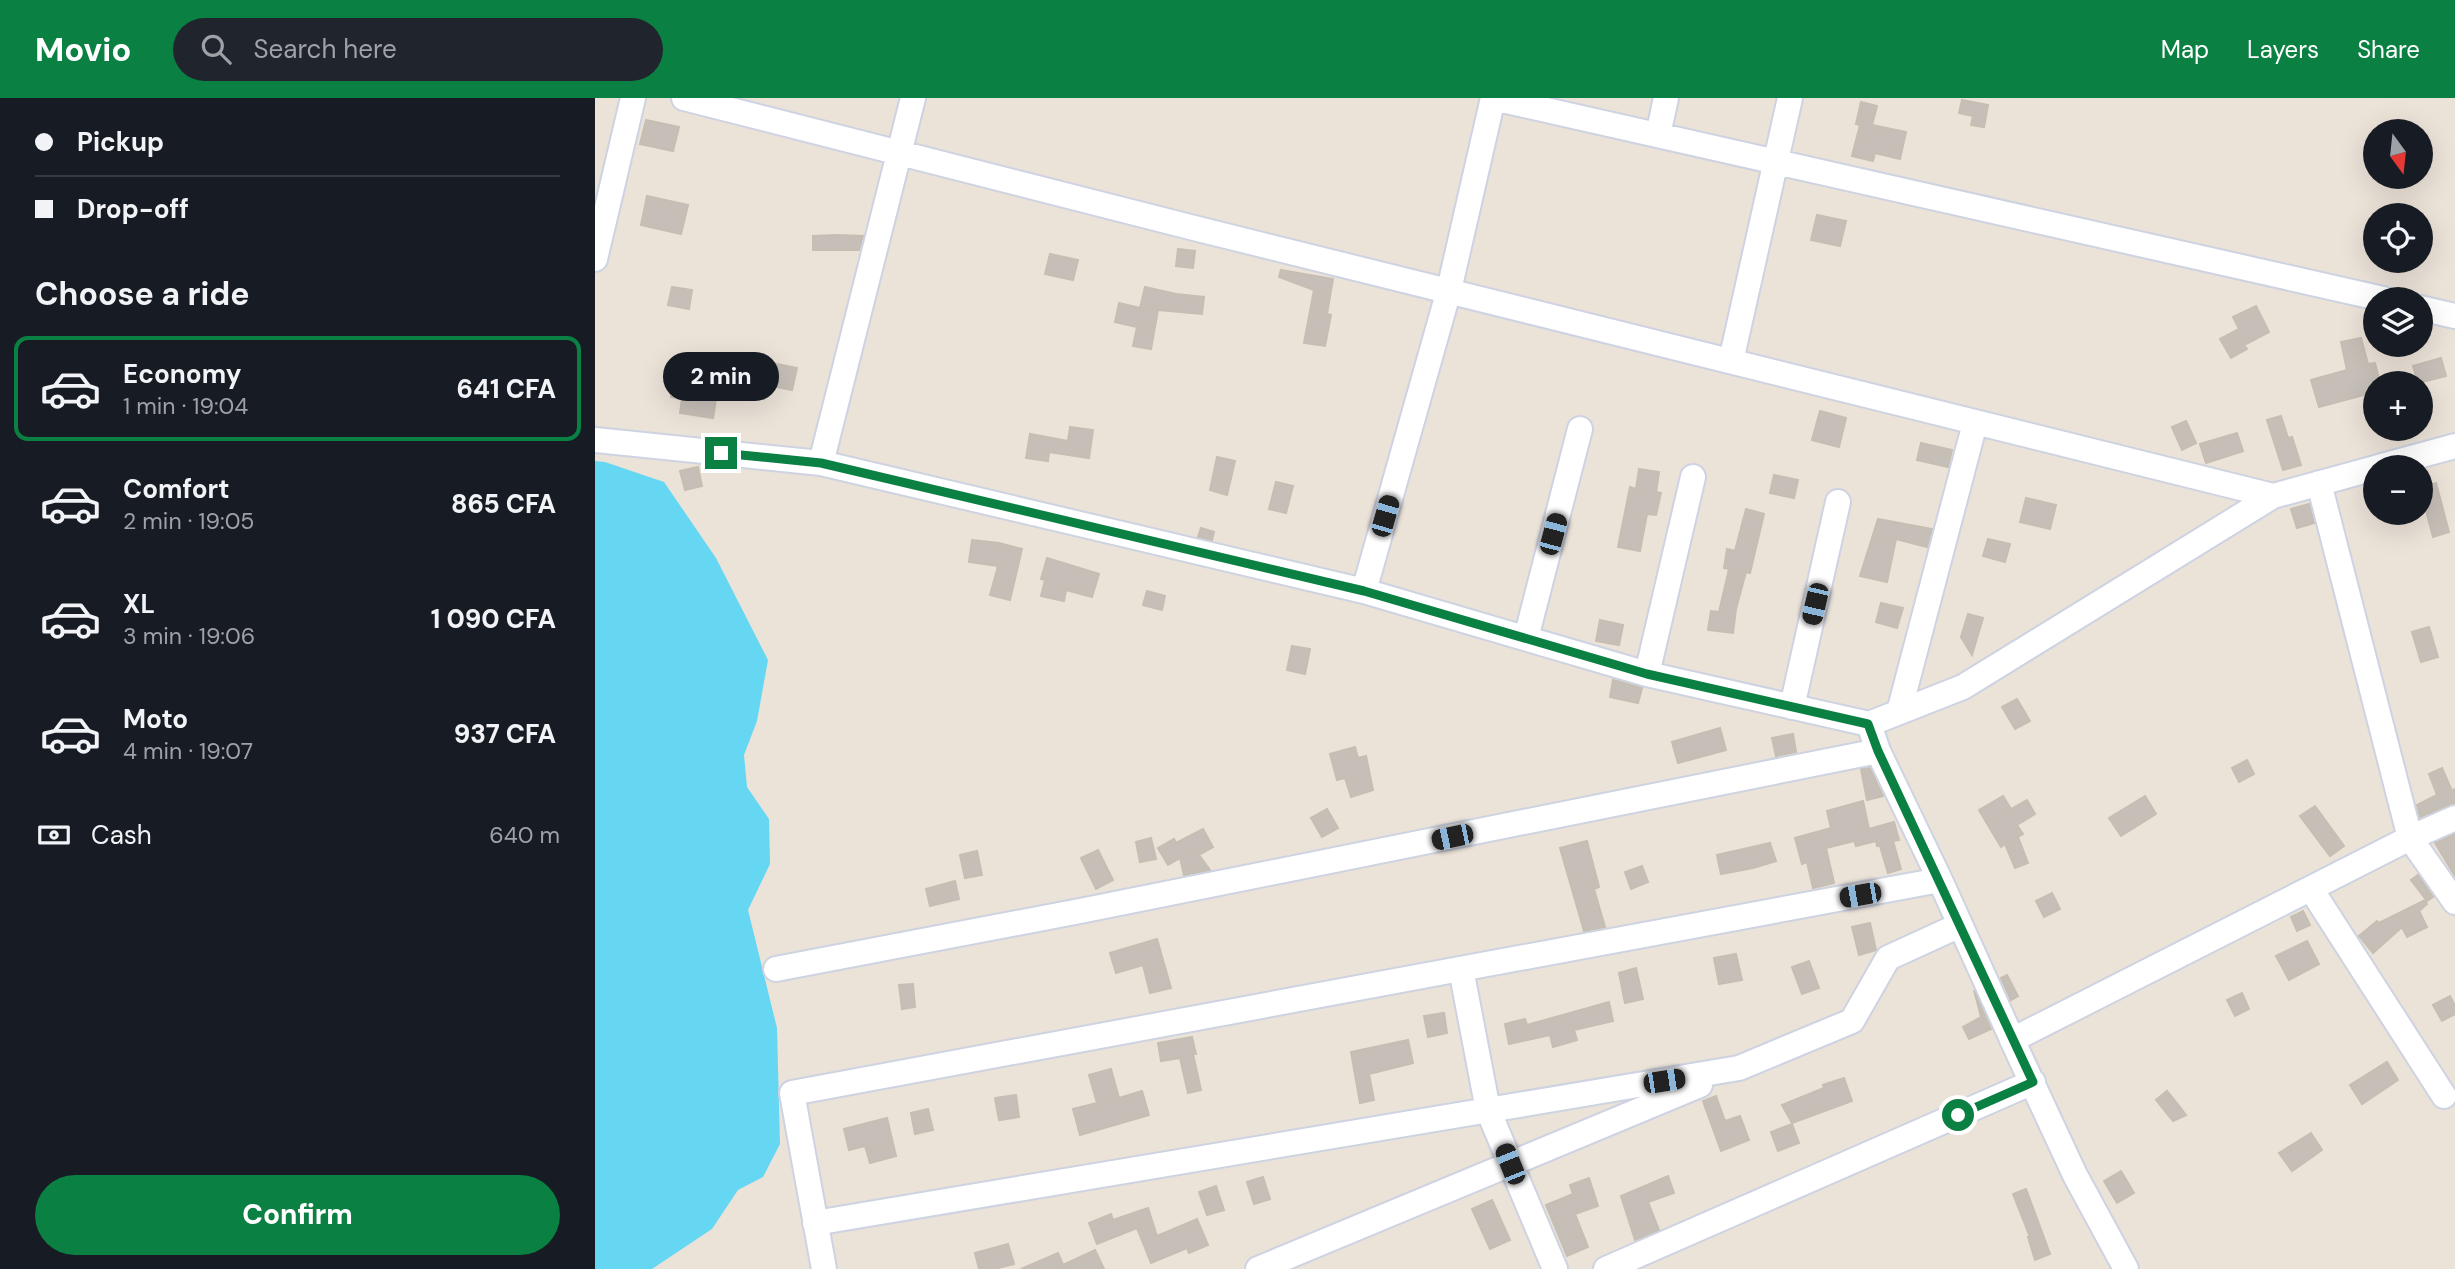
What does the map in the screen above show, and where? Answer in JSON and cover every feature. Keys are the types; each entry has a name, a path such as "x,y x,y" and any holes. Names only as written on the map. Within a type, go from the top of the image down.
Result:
{"street":[{"path":"595,259 633,98"},
{"path":"684,98 2273,496"},
{"path":"821,463 913,98"},
{"path":"1364,591 1449,290 1493,98 2363,294"},
{"path":"1658,135 1666,98"},
{"path":"1731,361 1790,98"},
{"path":"2433,311 2455,316"},
{"path":"1899,712 1975,423"},
{"path":"1526,638 1580,429"},
{"path":"595,440 821,463 1364,591 1647,674 1868,724 1963,687 2273,496 2363,471"},
{"path":"2423,455 2455,446"},
{"path":"1647,674 1693,477"},
{"path":"2319,483 2410,838 2455,902"},
{"path":"1792,706 1838,502"},
{"path":"1868,724 1878,751 2075,1175 2126,1269"},
{"path":"776,969 1878,751"},
{"path":"2012,1040 2455,817"},
{"path":"824,1269 792,1093 1940,880"},
{"path":"2311,889 2444,1096"},
{"path":"1258,1269 1852,1021 1888,958 1960,925"},
{"path":"1461,969 1488,1110 1555,1269"},
{"path":"815,1223 1739,1068"},
{"path":"1606,1269 2033,1082"}],"water":[{"path":"595,461 664,482 716,558 768,660 757,721 744,755 747,787 769,819 770,864 748,910 777,1028 780,1144 763,1177 738,1190 712,1229 652,1269 595,1269"}],"building":[{"path":"1962,100 1988,105 1984,127 1971,125 1973,116 1959,113"},
{"path":"1861,102 1877,106 1872,125 1906,132 1900,159 1875,153 1873,161 1852,156 1860,125 1856,124"},
{"path":"646,120 679,127 673,151 640,144"},
{"path":"647,196 688,205 681,234 641,225"},
{"path":"1817,215 1846,221 1840,246 1811,240"},
{"path":"813,236 863,236 859,250 813,250"},
{"path":"1178,249 1195,251 1193,268 1176,266"},
{"path":"1050,254 1078,260 1073,280 1045,274"},
{"path":"1281,270 1333,279 1327,314 1331,315 1325,346 1304,343 1314,290 1279,277"},
{"path":"672,287 692,290 689,309 668,305"},
{"path":"1145,287 1204,297 1202,314 1158,310 1151,349 1133,346 1137,327 1115,322 1119,303 1140,308"},
{"path":"2256,306 2269,332 2244,345 2247,349 2231,358 2220,339 2239,329 2233,317"},
{"path":"2361,338 2363,357 2366,357 2368,364 2375,363 2377,371 2363,371 2363,395 2319,407 2311,380 2347,370 2341,342"},
{"path":"2441,358 2446,376 2433,379 2433,371 2414,371 2413,366"},
{"path":"767,362 797,368 792,390 762,384"},
{"path":"674,376 696,379 695,383 718,386 713,418 680,413 682,399 671,397"},
{"path":"1820,411 1846,418 1839,447 1812,440"},
{"path":"2281,416 2288,438 2292,437 2301,465 2283,470 2267,420"},
{"path":"2186,421 2196,443 2182,450 2172,427"},
{"path":"1070,427 1093,430 1089,458 1049,452 1048,461 1026,458 1030,434 1068,441"},
{"path":"2237,433 2243,451 2206,463 2200,444"},
{"path":"1921,443 1952,450 1948,467 1917,460"},
{"path":"1217,457 1235,461 1227,495 1210,490"},
{"path":"698,467 702,486 685,490 680,471"},
{"path":"1639,469 1659,472 1656,492 1661,493 1656,515 1647,514 1640,551 1618,547 1630,487 1636,489"},
{"path":"1774,475 1798,480 1794,498 1770,493"},
{"path":"1276,482 1293,486 1286,513 1269,509"},
{"path":"2436,483 2449,532 2433,537 2430,525 2433,525 2433,484"},
{"path":"2026,498 2056,505 2050,529 2020,522"},
{"path":"2309,504 2314,523 2297,528 2291,509"},
{"path":"1746,509 1764,514 1750,573 1746,572 1736,609 1733,633 1708,630 1711,611 1719,612 1729,569 1724,568 1727,549 1735,551"},
{"path":"1878,519 1932,529 1927,547 1896,539 1887,582 1860,576"},
{"path":"1201,528 1214,532 1212,540 1198,537"},
{"path":"1988,539 2010,544 2005,562 1983,556"},
{"path":"972,540 1022,549 1010,600 990,595 998,566 969,562"},
{"path":"1047,558 1099,574 1092,597 1066,590 1064,601 1041,596 1045,580 1041,579"},
{"path":"1147,591 1165,596 1162,610 1143,605"},
{"path":"1881,603 1903,608 1897,628 1876,622"},
{"path":"1968,614 1983,618 1972,655 1961,637"},
{"path":"1600,620 1623,625 1619,645 1596,641"},
{"path":"2429,627 2438,657 2421,662 2412,632"},
{"path":"1292,646 1310,649 1305,674 1287,670"},
{"path":"1613,680 1642,688 1638,703 1610,697"},
{"path":"2017,699 2030,721 2015,729 2002,707"},
{"path":"1720,728 1726,750 1678,763 1672,742"},
{"path":"1793,734 1796,752 1776,756 1772,738"},
{"path":"1355,747 1358,758 1366,756 1373,790 1351,797 1345,778 1337,780 1330,754"},
{"path":"2247,760 2254,774 2239,782 2232,768"},
{"path":"1870,768 1883,796 1867,800 1861,769"},
{"path":"2442,768 2452,791 2455,789 2455,803 2420,817 2417,805 2437,795 2429,774"},
{"path":"2003,796 2011,809 2027,800 2035,814 2017,825 2023,834 2018,837 2028,863 2015,868 2005,844 2001,847 1979,810"},
{"path":"2145,796 2156,814 2121,836 2109,818"},
{"path":"1863,801 1869,829 1894,822 1899,840 1893,841 1901,869 1888,873 1876,841 1856,846 1854,841 1826,848 1834,883 1813,888 1807,862 1802,864 1795,838 1831,828 1827,811"},
{"path":"2315,806 2344,846 2330,856 2300,816"},
{"path":"1327,809 1338,828 1322,837 1311,818"},
{"path":"1203,829 1213,847 1199,855 1210,870 1184,875 1180,858 1168,865 1158,848 1174,839 1176,843"},
{"path":"2455,834 2455,876 2435,843"},
{"path":"1151,838 1156,859 1140,862 1136,842"},
{"path":"1587,841 1599,887 1594,889 1605,927 1584,931 1560,848"},
{"path":"1770,843 1776,861 1721,874 1717,855"},
{"path":"1098,850 1113,880 1096,889 1081,858"},
{"path":"977,851 982,875 965,878 960,855"},
{"path":"1642,866 1648,882 1631,889 1625,872"},
{"path":"2418,875 2433,897 2427,901 2411,880"},
{"path":"955,881 959,899 930,906 926,889"},
{"path":"2052,893 2060,909 2044,917 2036,901"},
{"path":"2425,900 2427,904 2419,911 2427,927 2407,937 2402,927 2373,953 2359,936 2377,921 2379,923"},
{"path":"2303,911 2310,925 2297,931 2291,917"},
{"path":"1870,923 1876,950 1859,955 1852,927"},
{"path":"1157,939 1171,988 1150,993 1143,965 1116,973 1110,953"},
{"path":"2307,941 2319,964 2289,980 2276,956"},
{"path":"1736,954 1742,980 1719,984 1714,958"},
{"path":"1809,961 1819,988 1802,994 1792,967"},
{"path":"1636,968 1643,999 1625,1003 1619,973"},
{"path":"2007,975 2018,996 2011,1000 2001,978"},
{"path":"913,984 915,1007 902,1009 899,985"},
{"path":"1974,990 1991,1029 1969,1039 1963,1027 1981,1017"},
{"path":"2242,993 2249,1009 2235,1016 2227,1000"},
{"path":"2450,996 2455,1006 2455,1014 2442,1021 2433,1005"},
{"path":"1609,1002 1613,1021 1574,1030 1577,1040 1553,1047 1550,1035 1509,1044 1505,1024 1525,1019 1527,1025"},
{"path":"1444,1013 1447,1033 1428,1037 1424,1016"},
{"path":"1192,1037 1201,1090 1188,1093 1180,1058 1161,1061 1158,1043"},
{"path":"1408,1040 1413,1063 1369,1074 1374,1100 1360,1103 1351,1052"},
{"path":"2387,1062 2398,1080 2362,1104 2350,1085"},
{"path":"1111,1069 1119,1098 1142,1091 1149,1115 1080,1135 1073,1109 1097,1103 1089,1075"},
{"path":"1844,1078 1852,1101 1792,1123 1782,1105"},
{"path":"2167,1091 2186,1115 2173,1121 2156,1100"},
{"path":"1016,1095 1019,1117 999,1120 995,1098"},
{"path":"1716,1096 1725,1121 1740,1116 1749,1140 1721,1151 1703,1101"},
{"path":"928,1109 933,1130 915,1134 911,1113"},
{"path":"887,1118 896,1156 870,1163 865,1146 849,1150 844,1129"},
{"path":"1792,1124 1799,1143 1778,1151 1771,1132"},
{"path":"2311,1133 2322,1150 2292,1171 2279,1153"},
{"path":"2121,1171 2134,1193 2117,1203 2104,1181"},
{"path":"1668,1176 1674,1193 1648,1202 1659,1230 1635,1240 1621,1196"},
{"path":"1263,1177 1270,1199 1254,1204 1247,1182"},
{"path":"1589,1178 1598,1206 1575,1214 1588,1247 1567,1256 1546,1205 1573,1194 1570,1185"},
{"path":"1216,1186 1224,1210 1207,1215 1199,1192"},
{"path":"2026,1189 2050,1254 2035,1260 2030,1237 2013,1194"},
{"path":"1492,1200 1510,1240 1490,1249 1472,1209"},
{"path":"1148,1208 1157,1236 1197,1219 1208,1245 1189,1253 1187,1248 1151,1263 1137,1228 1097,1244 1089,1223 1111,1214 1113,1220"},
{"path":"1008,1244 1014,1264 994,1269 979,1269 975,1253"},
{"path":"1095,1250 1104,1269 1021,1269 1058,1253 1063,1265"}],"route":[{"path":"721,453 821,463 1364,591 1647,674 1868,724 1878,751 2033,1082 1958,1115"}]}
